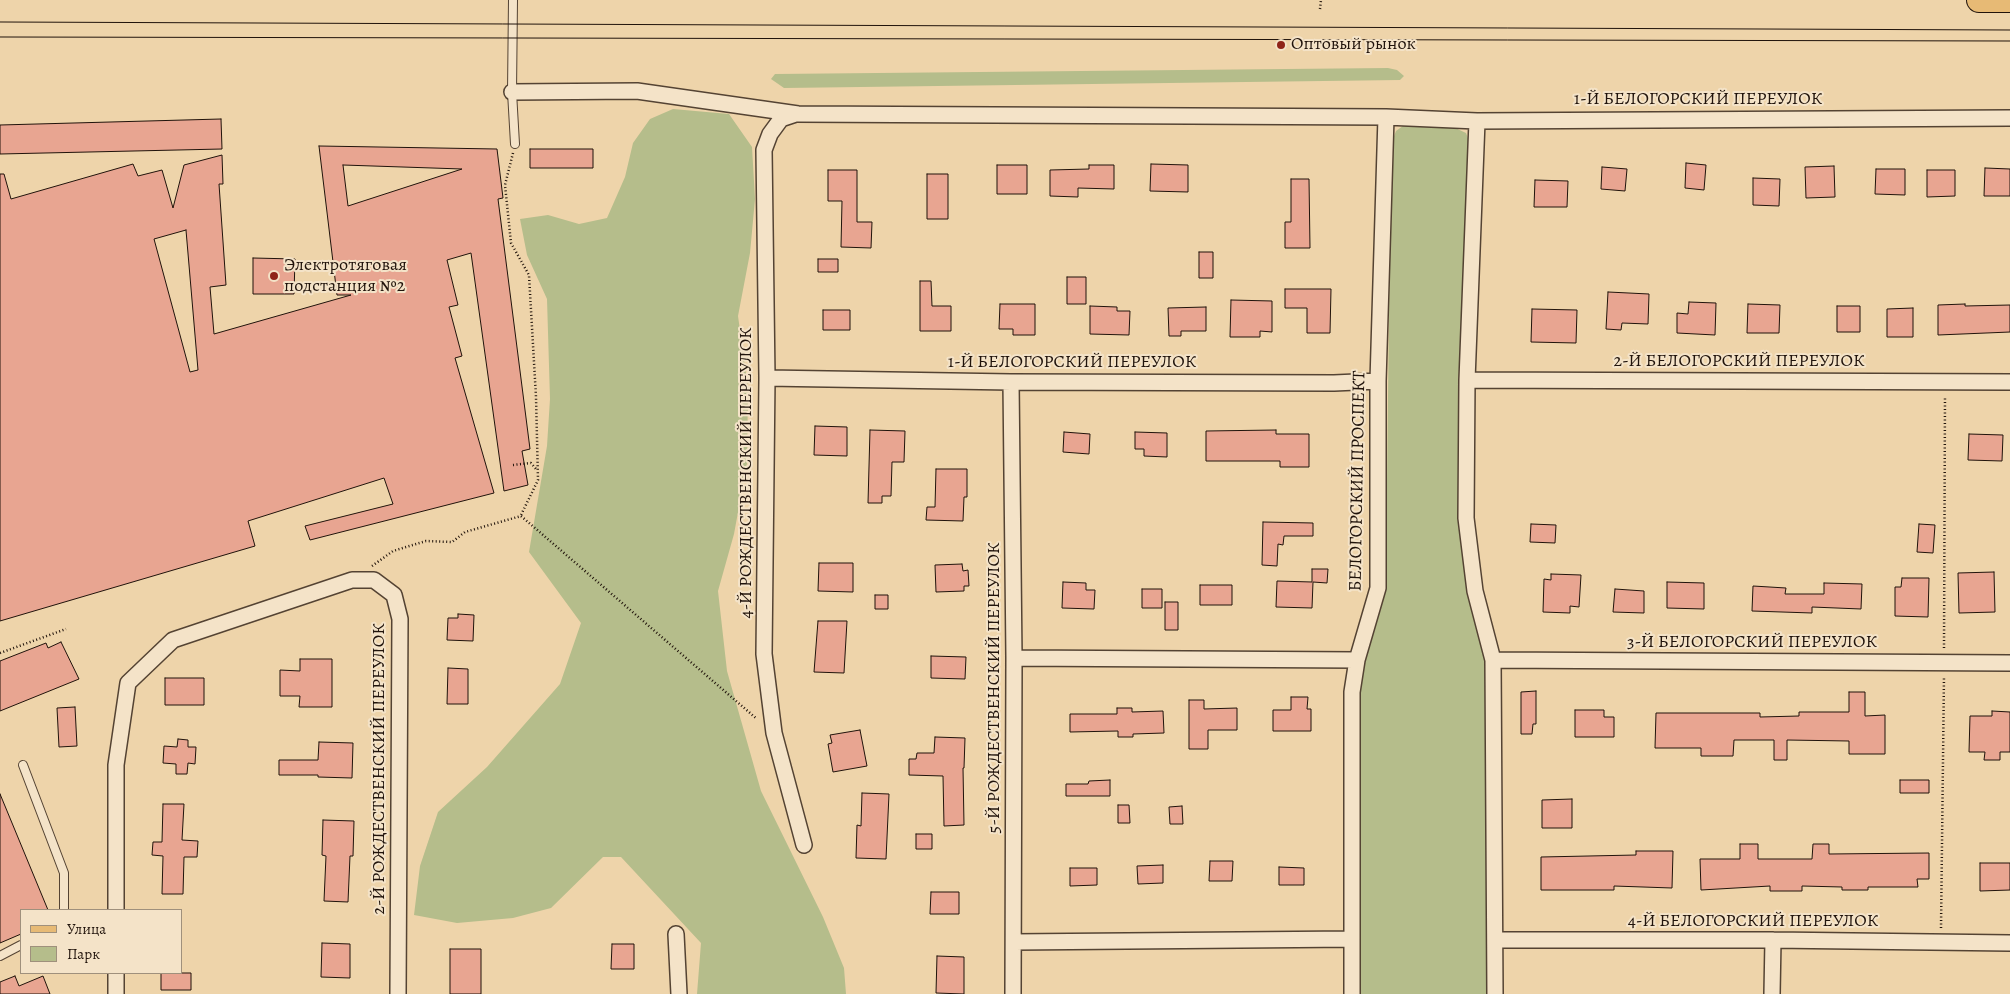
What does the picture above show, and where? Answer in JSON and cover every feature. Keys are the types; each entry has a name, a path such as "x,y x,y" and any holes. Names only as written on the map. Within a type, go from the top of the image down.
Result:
{"main road":[{"path":"1979,0 2010,0"}],"street":[{"name":"1-Й БЕЛОГОРСКИЙ ПЕРЕУЛОК","path":"512,92 637,91 798,114 1386,117 1477,120 2010,118"},
{"name":"4-Й РОЖДЕСТВЕНСКИЙ ПЕРЕУЛОК","path":"798,114 781,119 770,134 764,150 766,378 764,654 774,733 804,845"},
{"name":"БЕЛОГОРСКИЙ ПРОСПЕКТ","path":"1352,994 1352,692 1357,660 1378,588 1378,381 1386,117"},
{"path":"1477,120 1467,380 1466,518 1475,591 1493,660 1495,994"},
{"name":"1-Й БЕЛОГОРСКИЙ ПЕРЕУЛОК","path":"766,378 1011,382 1334,383 1378,381"},
{"name":"2-Й БЕЛОГОРСКИЙ ПЕРЕУЛОК","path":"1467,380 2010,382"},
{"name":"5-Й РОЖДЕСТВЕНСКИЙ ПЕРЕУЛОК","path":"1011,382 1014,658 1013,994"},
{"path":"116,909 116,765 128,683 173,640 352,580 362,579"},
{"name":"2-Й РОЖДЕСТВЕНСКИЙ ПЕРЕУЛОК","path":"362,579 374,580 394,595 400,619 398,994"},
{"path":"1014,658 1357,660"},
{"name":"3-Й БЕЛОГОРСКИЙ ПЕРЕУЛОК","path":"1493,660 2010,664"},
{"path":"676,934 679,994"},
{"path":"1014,942 1352,939"},
{"name":"4-Й БЕЛОГОРСКИЙ ПЕРЕУЛОК","path":"1495,940 1772,940 2010,943"},
{"path":"1772,940 1772,994"},
{"path":"116,974 116,994"}],"lane":[{"path":"513,0 512,92 515,144"},
{"path":"23,765 64,873 64,909"},
{"path":"0,956 20,946"}],"path":[{"path":"1320,0 1320,9"},
{"path":"362,579 373,564 393,551 426,542 452,542 465,532 521,516 538,480 536,397 528,275 511,243 505,185 515,144"},
{"path":"513,465 531,463 538,471"},
{"path":"521,516 774,733"},
{"path":"0,653 66,629"}],"green space":[{"path":"1388,68 1397,70 1404,76 1400,80 784,88 771,79 775,74"},
{"path":"673,109 729,114 752,147 755,199 750,253 738,316 748,388 747,463 734,534 718,591 727,671 761,791 823,917 844,968 846,994 697,994 701,943 621,857 603,857 551,908 513,918 457,923 414,915 420,866 438,812 487,767 560,684 581,623 529,552 547,446 550,399 547,299 527,255 520,219 548,215 579,224 607,218 625,177 633,143 650,119"},
{"path":"1407,123 1451,126 1466,133 1471,146 1462,534 1488,665 1486,994 1359,994 1357,683 1364,649 1376,621 1383,597 1386,566 1391,144 1396,131"}],"building":[{"path":"221,119 222,149 0,154 0,125"},
{"path":"319,146 497,149 503,198 498,199 530,449 522,451 528,485 504,491 471,253 447,260 458,305 449,307 462,356 455,358 494,493 310,540 305,526 393,504 384,478 248,521 255,546 0,621 0,174 4,174 11,199 133,164 138,176 162,170 173,208 184,165 222,155 223,184 219,184 226,285 210,287 214,334 351,295 337,295","holes":["343,165 462,169 348,206","186,230 198,370 190,372 154,239"]},
{"path":"530,149 593,149 593,168 530,168"},
{"path":"1686,163 1706,165 1704,190 1685,188"},
{"path":"1151,164 1188,165 1188,192 1150,191"},
{"path":"997,165 1027,165 1027,194 997,194"},
{"path":"1089,165 1114,165 1114,189 1078,188 1078,197 1050,196 1050,170 1089,169"},
{"path":"1834,166 1835,197 1806,198 1805,167"},
{"path":"1602,167 1627,169 1625,191 1601,189"},
{"path":"1985,168 2010,169 2010,196 1984,196"},
{"path":"1876,169 1905,169 1905,195 1875,194"},
{"path":"828,170 857,170 857,222 872,222 871,248 841,247 842,201 828,201"},
{"path":"1927,170 1955,170 1955,196 1927,197"},
{"path":"927,174 948,174 948,219 927,219"},
{"path":"1753,178 1780,179 1779,206 1753,205"},
{"path":"1291,179 1309,179 1310,248 1285,248 1285,222 1291,222"},
{"path":"1535,180 1568,181 1567,207 1534,207"},
{"path":"1199,252 1213,252 1213,278 1199,278"},
{"name":"Электротяговая подстанция №2","path":"253,258 295,259 294,294 253,294"},
{"path":"818,259 838,259 838,272 818,272"},
{"path":"1067,277 1086,277 1086,304 1067,304"},
{"path":"920,281 931,281 932,306 951,306 951,331 920,331"},
{"path":"1285,289 1331,289 1330,333 1307,333 1307,308 1285,308"},
{"path":"1608,292 1649,294 1648,324 1622,323 1621,330 1606,329"},
{"path":"1231,300 1272,301 1272,332 1260,331 1260,337 1230,337"},
{"path":"1689,302 1716,303 1715,335 1677,333 1677,313 1688,314"},
{"path":"1000,304 1035,304 1035,335 1013,335 1013,329 999,329"},
{"path":"1748,304 1780,305 1779,333 1747,333"},
{"path":"1965,304 1965,306 2010,305 2010,332 1938,335 1938,305"},
{"path":"1090,306 1117,307 1117,311 1130,311 1129,335 1090,334"},
{"path":"1837,306 1860,306 1860,332 1837,332"},
{"path":"1206,307 1206,331 1181,331 1181,336 1169,336 1168,308"},
{"path":"1913,308 1913,337 1887,337 1887,309"},
{"path":"1532,309 1577,310 1576,343 1531,342"},
{"path":"823,310 850,310 850,330 823,330"},
{"path":"815,426 847,427 847,456 814,455"},
{"path":"870,430 905,431 904,462 892,462 891,496 882,496 882,503 868,503"},
{"path":"1276,430 1276,434 1309,434 1309,467 1280,467 1280,461 1206,461 1206,431"},
{"path":"1064,432 1090,434 1089,454 1063,452"},
{"path":"1135,432 1167,433 1167,457 1144,456 1144,449 1135,449"},
{"path":"1969,434 2003,435 2002,461 1968,460"},
{"path":"936,469 967,469 967,497 964,497 963,521 926,520 927,507 935,507"},
{"path":"1263,522 1313,523 1313,536 1284,536 1283,545 1278,544 1277,566 1262,565"},
{"path":"1531,524 1556,525 1555,543 1530,542"},
{"path":"1919,524 1935,525 1933,553 1917,552"},
{"path":"819,563 853,563 853,592 818,591"},
{"path":"962,564 963,571 968,570 969,586 964,586 964,591 936,592 935,565"},
{"path":"1312,569 1328,569 1327,583 1313,582 1312,608 1276,607 1277,581 1312,582"},
{"path":"1994,572 1995,612 1959,613 1958,573"},
{"path":"1551,574 1581,575 1579,607 1570,606 1570,613 1543,612 1544,579 1551,580"},
{"path":"1902,578 1929,578 1928,617 1895,616 1895,587 1901,587"},
{"path":"1063,582 1086,583 1086,590 1095,590 1094,609 1062,608"},
{"path":"1667,582 1704,583 1704,609 1667,608"},
{"path":"1824,583 1862,584 1861,609 1812,607 1812,613 1752,611 1753,586 1786,588 1785,594 1824,594"},
{"path":"1200,585 1232,585 1232,605 1200,605"},
{"path":"1142,589 1162,589 1162,608 1142,608"},
{"path":"1615,589 1644,591 1644,613 1613,612"},
{"path":"875,595 888,595 888,609 875,609"},
{"path":"1165,602 1178,602 1178,630 1165,630"},
{"path":"458,614 474,615 473,641 447,640 448,618 458,618"},
{"path":"818,621 847,621 844,673 814,672"},
{"path":"61,642 79,679 0,711 0,661 46,643 48,648"},
{"path":"931,656 966,657 965,679 931,678"},
{"path":"300,659 332,659 332,707 299,707 300,696 280,696 280,670 300,671"},
{"path":"448,668 468,669 468,704 447,704"},
{"path":"165,678 204,678 204,705 165,705"},
{"path":"1536,691 1536,724 1533,724 1532,734 1521,734 1521,692"},
{"path":"1849,692 1865,692 1865,716 1885,715 1885,754 1849,754 1849,741 1787,740 1787,760 1774,760 1774,740 1734,740 1733,756 1701,756 1701,748 1655,748 1656,713 1760,713 1760,717 1799,716 1799,712 1849,712"},
{"path":"1291,697 1308,697 1307,709 1311,709 1311,731 1273,731 1273,710 1291,710"},
{"path":"1189,700 1204,700 1204,709 1237,708 1237,730 1208,730 1208,749 1189,749"},
{"path":"75,707 77,746 59,747 57,708"},
{"path":"1117,708 1132,708 1132,712 1163,711 1164,733 1133,734 1133,737 1118,737 1118,731 1070,732 1070,714 1117,714"},
{"path":"1575,710 1604,710 1604,717 1614,717 1614,737 1575,737"},
{"path":"1992,711 2010,712 2010,752 2000,752 2000,760 1984,760 1985,752 1969,752 1970,716 1992,716"},
{"path":"860,730 867,766 833,772 828,744 832,743 830,735"},
{"path":"935,737 965,738 963,768 964,825 944,826 943,776 909,775 909,759 916,759 917,753 934,753"},
{"path":"178,739 188,740 188,747 196,747 195,764 188,763 187,774 176,774 176,764 163,763 164,746 177,747"},
{"path":"319,742 353,743 352,778 318,777 318,775 279,775 279,760 318,760"},
{"path":"1110,780 1110,796 1066,796 1066,784 1088,784 1089,781"},
{"path":"1900,780 1929,780 1929,793 1900,793"},
{"path":"862,793 889,794 886,859 856,858 857,825 861,826"},
{"path":"0,794 48,909 20,909 20,934 0,943"},
{"path":"1572,799 1572,828 1542,828 1542,800"},
{"path":"163,804 184,804 182,840 198,841 197,857 184,857 183,894 162,894 163,856 152,855 153,842 162,842"},
{"path":"1118,805 1129,805 1130,823 1118,823"},
{"path":"1182,806 1183,824 1170,824 1169,807"},
{"path":"323,820 354,821 353,856 350,856 348,902 324,901 326,856 322,855"},
{"path":"916,834 932,834 932,849 916,849"},
{"path":"1740,844 1758,844 1758,859 1812,859 1813,844 1829,844 1829,854 1929,853 1929,879 1917,879 1918,887 1868,887 1868,890 1842,890 1842,887 1802,886 1802,891 1770,891 1770,886 1701,890 1700,859 1740,859"},
{"path":"1636,851 1673,851 1672,888 1614,886 1614,890 1541,890 1541,857 1636,855"},
{"path":"1210,861 1233,861 1232,881 1209,881"},
{"path":"1980,863 2010,863 2010,890 1980,891"},
{"path":"1163,865 1163,883 1138,884 1137,866"},
{"path":"1279,867 1304,868 1304,885 1279,885"},
{"path":"1070,868 1097,868 1097,885 1070,886"},
{"path":"931,892 959,892 959,914 930,914"},
{"path":"322,943 350,944 350,978 321,977"},
{"path":"612,944 634,944 634,969 611,969"},
{"path":"450,949 481,949 481,994 450,994"},
{"path":"937,956 964,957 964,994 936,993"},
{"path":"191,973 191,990 161,990 161,974"},
{"path":"15,976 19,986 43,976 50,994 0,994 0,982"}],"tram line":[{"path":"0,22 2010,30"},
{"path":"0,37 2010,41"}],"place":[{"name":"Оптовый рынок","path":"1281,45"},
{"name":"Электротяговая подстанция №2","path":"274,276"}]}
